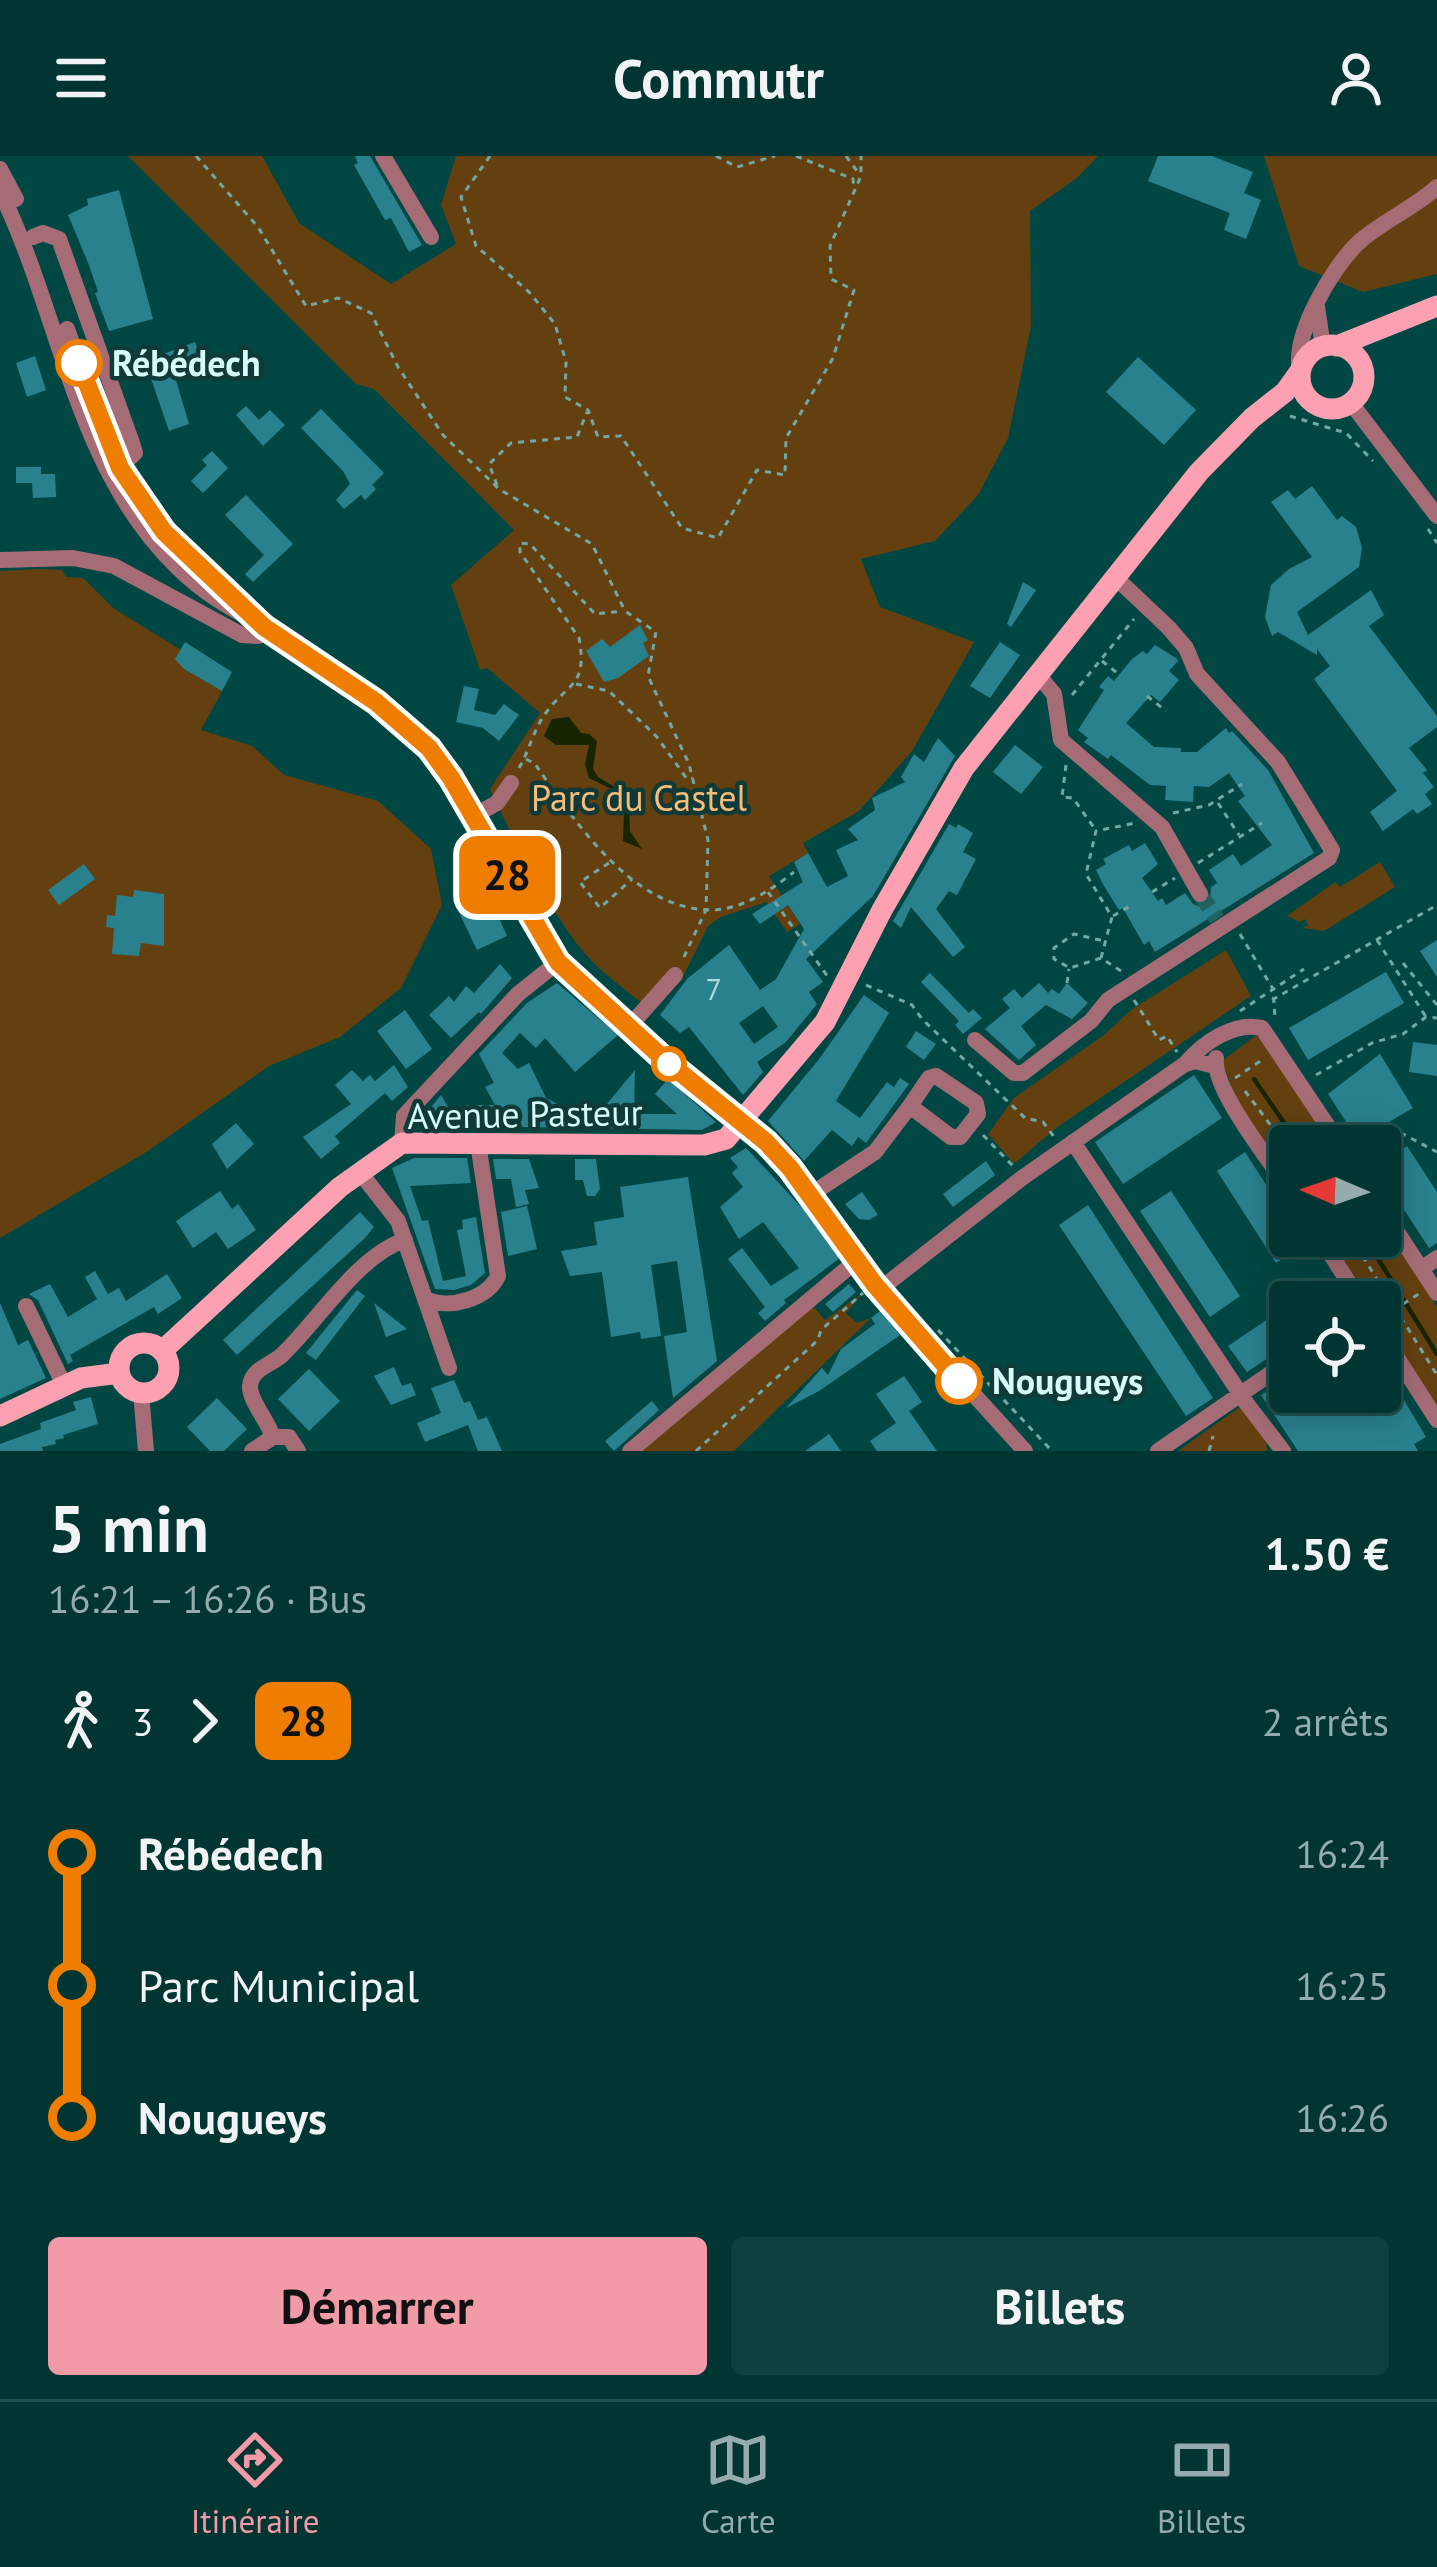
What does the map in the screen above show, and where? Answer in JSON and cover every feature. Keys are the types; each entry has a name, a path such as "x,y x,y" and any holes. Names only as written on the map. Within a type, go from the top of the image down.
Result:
{"main road":[{"path":"742,1124 814,1038 947,794 1226,443 1285,392 1321,341 1385,328 1437,306"},
{"path":"1179,502 1257,429 1285,410 1315,405 1333,410 1351,403 1362,388 1363,369 1375,340 1385,328"},
{"path":"1321,341 1353,354 1363,369"},
{"path":"1300,370 1302,390 1315,405"},
{"name":"Avenue Pasteur","path":"162,1351 359,1171 402,1143 704,1145 722,1142 742,1124"},
{"path":"148,1343 162,1351 168,1375 158,1389 141,1393 127,1386 119,1373 121,1357 132,1345 148,1343"},
{"path":"0,1416 81,1378 119,1373"}],"street":[{"path":"383,156 431,236"},
{"path":"0,169 33,237 114,471"},
{"path":"1321,341 1317,306 1341,262 1357,244 1437,187"},
{"path":"0,191 23,241 86,422 114,471 142,506 185,556 264,627 400,720 429,748 558,962 628,1028 766,1142 810,1195 856,1261 871,1292 1025,1451"},
{"path":"1351,403 1429,517"},
{"path":"0,560 73,558 114,566 242,635 258,635 264,627"},
{"path":"975,1040 1014,1073 1024,1073 1091,1021 1108,1000 1329,858 1330,843 1278,762 1197,674 1186,648 1115,578"},
{"path":"1038,675 1054,694 1058,733 1069,751 1152,818 1171,839 1200,894"},
{"path":"473,816 497,803 511,783"},
{"path":"402,1143 404,1116 518,994 558,962"},
{"path":"628,1028 675,975"},
{"path":"871,1292 1234,1028 1262,1028 1280,1048 1328,1125"},
{"path":"1224,1034 1215,1066 1223,1087 1269,1158"},
{"path":"1185,1064 1196,1061 1215,1066"},
{"path":"810,1195 875,1152 929,1078 936,1076 976,1103 978,1114 960,1137 951,1137 910,1106"},
{"path":"426,1299 445,1304 485,1294 498,1276 478,1143"},
{"path":"1068,1145 1283,1451"},
{"path":"359,1171 398,1221 448,1368"},
{"path":"1401,1231 1429,1264 1437,1294"},
{"path":"273,1436 250,1392 256,1371 290,1348 324,1307 390,1244 405,1240"},
{"path":"630,1451 856,1261"},
{"path":"26,1306 64,1385"},
{"path":"1401,1364 1437,1420"},
{"path":"1159,1451 1269,1374"},
{"path":"141,1393 146,1451"},
{"path":"253,1451 273,1436 289,1437 298,1451"}],"path":[{"path":"196,156 258,227 307,306 338,298 371,313 398,367 443,434 499,488 592,544 625,611 656,632 648,676 694,777 708,840 706,910 675,975"},
{"path":"490,156 461,197 476,246 530,292 555,324 566,362 565,397 588,410 598,436 621,436 682,528 718,538 757,470 785,475 786,438 833,358 854,290 831,279 830,246 861,176 861,156"},
{"path":"716,156 737,166 775,156"},
{"path":"796,156 853,179 854,192"},
{"path":"846,156 861,176"},
{"path":"499,488 489,464 511,443 578,437 588,410"},
{"path":"1285,410 1346,433 1373,460"},
{"path":"1429,517 1437,543"},
{"path":"625,611 595,614 530,544 520,543 520,552 579,638 582,655 576,684 544,714 525,758 536,764 570,818 611,862 658,895 706,910 768,892 794,872"},
{"path":"1067,701 1146,605"},
{"path":"1100,660 1121,676"},
{"path":"576,684 609,691 657,737 687,779 694,777"},
{"path":"1147,696 1166,711"},
{"path":"1065,773 1062,797 1073,798 1096,831 1085,874 1112,917"},
{"path":"1096,831 1216,802 1242,784"},
{"path":"1216,802 1240,837"},
{"path":"1152,892 1262,823"},
{"path":"611,862 580,882 600,908 633,878"},
{"path":"768,892 835,986 845,984 913,1005 1025,1118 1043,1122 1068,1145"},
{"path":"1271,1000 1437,905"},
{"path":"1101,958 1112,917 1130,906"},
{"path":"1223,922 1273,989 1272,1012 1281,1027"},
{"path":"1101,958 1070,968 1054,959 1054,948 1074,934 1105,941"},
{"path":"1376,939 1426,1017"},
{"path":"1101,958 1120,970 1159,1040 1167,1036 1185,1064"},
{"path":"1402,963 1437,1005"},
{"path":"1067,983 1070,968"},
{"path":"1318,1074 1372,1043 1403,1034 1426,1017 1437,1018"},
{"path":"1271,1125 1248,1093 1231,1080 1280,1048"},
{"path":"969,1126 993,1142 1022,1178"},
{"path":"1401,1135 1437,1152"},
{"path":"696,1451 871,1292"},
{"path":"1401,1305 1406,1302"},
{"path":"1401,1315 1437,1375"},
{"path":"929,1331 944,1334 1052,1451"}],"green space":[{"name":"Parc du Castel","path":"128,156 262,156 299,223 391,284 456,244 441,205 456,156 1098,156 1077,178 1030,211 1031,326 1008,438 978,495 935,541 861,559 880,607 974,642 912,751 859,811 803,843 808,853 769,876 800,924 787,932 766,902 721,917 708,926 682,979 647,1007 584,953 541,889 490,789 540,713 487,668 480,670 451,585 514,530 374,389 356,384"},
{"path":"1264,156 1437,156 1437,274 1363,292 1299,266"},
{"path":"41,569 83,578 113,608 181,650 184,669 222,691 201,730 252,746 284,775 378,801 431,849 442,905 401,988 340,1037 269,1066 148,1151 0,1238 0,571"},
{"path":"1380,862 1395,887 1324,931 1303,928 1308,925 1305,919 1300,922 1287,916 1335,882 1340,887"},
{"path":"1226,950 1251,996 1056,1128 1014,1164 988,1134 1014,1098 1104,1035 1131,1010"},
{"path":"1258,1034 1320,1125 1269,1125 1269,1151 1238,1103 1222,1061"},
{"path":"1401,1251 1437,1307 1437,1410 1401,1353 1401,1281 1355,1281 1339,1257 1401,1257"},
{"path":"863,1293 846,1313 857,1323 871,1318 734,1451 635,1451 811,1304 825,1320"},
{"path":"1240,1407 1266,1437 1267,1451 1178,1451"}],"shaded area":[{"path":"569,717 581,733 597,741 593,769 620,790 629,809 630,831 642,849 623,841 624,813 613,790 589,778 585,764 589,745 556,745 544,736 552,719"}],"building":[{"path":"355,156 370,156 422,245 409,252 354,165 358,163"},
{"path":"1158,156 1212,156 1253,172 1244,193 1261,200 1246,239 1224,230 1230,213 1148,181"},
{"path":"119,190 153,319 109,331 68,215 88,205 87,199"},
{"path":"195,342 204,367 175,377 189,424 169,431 145,361"},
{"path":"35,356 46,390 27,397 16,363"},
{"path":"1138,357 1196,410 1164,445 1106,392"},
{"path":"246,406 259,420 270,410 285,425 263,446 236,415"},
{"path":"321,409 384,473 365,500 361,495 344,509 336,500 350,484 301,428"},
{"path":"212,451 228,468 203,493 191,481 207,465 202,460"},
{"path":"16,467 41,467 41,474 55,474 56,497 33,498 32,483 16,483"},
{"path":"1312,486 1337,520 1342,516 1356,527 1362,548 1359,567 1297,612 1308,635 1371,590 1384,615 1369,626 1437,716 1437,727 1409,748 1434,787 1425,794 1432,804 1417,814 1413,809 1383,831 1370,812 1397,791 1314,679 1330,666 1317,649 1317,655 1278,632 1272,636 1265,617 1271,585 1312,557 1271,502 1288,490 1295,499"},
{"path":"246,495 293,544 253,582 245,574 264,555 225,515"},
{"path":"1023,582 1036,590 1011,627 1007,624"},
{"path":"640,625 649,656 604,682 586,651 602,639 610,647"},
{"path":"185,642 232,672 222,691 175,659"},
{"path":"1000,642 1020,655 990,698 970,686"},
{"path":"1155,645 1176,658 1169,671 1179,680 1160,702 1151,695 1126,723 1154,747 1181,748 1181,752 1197,752 1226,728 1232,731 1268,770 1314,853 1155,952 1149,941 1144,945 1104,886 1096,870 1106,864 1103,859 1129,845 1132,851 1145,843 1158,864 1142,878 1158,901 1162,898 1166,905 1185,893 1201,907 1210,901 1211,887 1217,883 1209,870 1233,854 1241,866 1272,845 1238,801 1245,796 1229,773 1209,787 1194,786 1193,802 1165,800 1166,786 1150,785 1111,755 1108,759 1084,742 1088,738 1078,730 1104,690 1099,687 1108,676 1114,681 1132,659"},
{"path":"464,686 479,689 474,710 495,715 504,704 519,715 499,741 483,728 456,722"},
{"path":"938,738 955,756 873,896 806,959 823,982 809,992 817,1004 786,1042 757,1062 763,1072 743,1095 689,1027 680,1033 660,1015 687,979 729,945 760,990 776,979 804,929 788,905 760,924 752,914 803,882 794,862 808,853 827,887 848,876 836,850 858,840 848,829 875,810 872,798 905,782 901,777 914,754 924,762","holes":["763,1006 778,1027 754,1044 739,1023"]},
{"path":"1015,745 1043,767 1021,794 993,772"},
{"path":"949,824 973,833 963,852 976,859 957,895 949,891 936,909 965,947 953,957 911,907 901,928 893,921"},
{"path":"84,864 95,879 59,905 48,890"},
{"path":"484,885 507,936 477,950 453,900"},
{"path":"134,890 164,894 164,946 141,943 139,956 112,954 114,928 106,927 107,915 115,916 117,895 133,897"},
{"path":"1437,940 1437,977 1420,951"},
{"path":"500,964 512,978 481,1014 451,1038 429,1015 449,996 454,1002 466,986 474,993"},
{"path":"1386,972 1404,1003 1308,1060 1289,1028"},
{"path":"930,973 969,1013 973,1009 982,1018 963,1034 955,1025 959,1021 921,982"},
{"path":"557,983 618,1035 575,1072 545,1038 536,1048 520,1033 502,1053 518,1069 529,1063 546,1098 573,1112 572,1105 606,1105 635,1070 634,1114 677,1114 655,1094 668,1079 716,1122 702,1130 465,1126 465,1105 495,1105 485,1087 494,1083 479,1054 527,1003"},
{"path":"1039,983 1048,993 1052,989 1059,994 1067,983 1088,1003 1072,1019 1046,1005 1021,1026 1036,1045 1019,1060 985,1029 1010,1008 1002,999 1014,989 1022,998"},
{"path":"864,995 889,1013 836,1101 860,1118 887,1082 894,1087 900,1078 909,1084 866,1143 858,1137 852,1146 832,1130 804,1161 768,1121"},
{"path":"405,1010 432,1049 406,1069 377,1031"},
{"path":"916,1031 936,1044 924,1060 906,1047"},
{"path":"1413,1042 1437,1045 1437,1076 1409,1072"},
{"path":"1380,1054 1413,1108 1384,1125 1348,1125 1328,1094"},
{"path":"394,1065 408,1087 392,1101 385,1093 335,1136 340,1143 321,1159 303,1137 351,1104 335,1085 352,1070 363,1081 370,1075 375,1081"},
{"path":"1194,1075 1222,1118 1123,1184 1095,1142"},
{"path":"441,1095 451,1112 433,1126 416,1126"},
{"path":"236,1123 254,1144 227,1169 212,1144"},
{"path":"1407,1146 1437,1192 1437,1243 1429,1248 1401,1205 1401,1150"},
{"path":"746,1148 803,1209 840,1258 784,1300 765,1321 758,1313 765,1307 728,1259 742,1248 771,1286 799,1268 763,1222 739,1239 720,1207 743,1187 732,1173 738,1167 730,1158"},
{"path":"1245,1152 1269,1189 1269,1252 1217,1171"},
{"path":"414,1158 467,1158 471,1183 410,1186 422,1221 428,1220 443,1281 466,1276 457,1230 463,1229 462,1220 476,1217 485,1273 471,1285 435,1289 392,1168"},
{"path":"493,1159 529,1159 539,1188 525,1190 529,1204 516,1207 511,1179 496,1179"},
{"path":"575,1159 596,1159 600,1189 595,1196 587,1196 583,1180 575,1180"},
{"path":"986,1161 995,1175 953,1207 943,1194"},
{"path":"688,1177 717,1361 673,1398 664,1336 687,1332 677,1261 651,1265 661,1336 641,1339 640,1332 611,1337 602,1272 570,1276 561,1251 597,1245 594,1222 624,1217 620,1187"},
{"path":"220,1191 232,1209 238,1204 256,1230 228,1249 216,1232 193,1248 176,1221"},
{"path":"1171,1191 1240,1296 1210,1317 1140,1211"},
{"path":"862,1192 878,1215 869,1220 859,1219 845,1204"},
{"path":"1088,1205 1213,1398 1186,1416 1059,1225"},
{"path":"527,1206 537,1249 508,1256 501,1212"},
{"path":"360,1212 374,1227 365,1238 237,1355 223,1340"},
{"path":"95,1271 108,1294 119,1288 126,1301 167,1274 182,1298 158,1314 154,1307 70,1355 73,1361 68,1364 38,1300 29,1294 50,1284 68,1317 97,1299 85,1277"},
{"path":"849,1284 856,1292 833,1312 825,1304"},
{"path":"357,1290 365,1296 316,1360 306,1353"},
{"path":"0,1303 18,1345 28,1340 46,1378 0,1399"},
{"path":"374,1303 407,1329 386,1337"},
{"path":"880,1311 900,1335 786,1408 822,1368 828,1375 841,1349 875,1324 871,1318"},
{"path":"1269,1318 1269,1357 1247,1372 1228,1346"},
{"path":"394,1367 402,1386 411,1383 416,1395 391,1405 374,1376"},
{"path":"309,1369 340,1401 309,1431 278,1399"},
{"path":"904,1376 922,1402 909,1411 937,1451 877,1451 870,1441 896,1423 876,1394"},
{"path":"454,1380 478,1420 487,1417 502,1451 478,1451 468,1425 425,1442 417,1423 441,1413 431,1388"},
{"path":"1401,1395 1426,1437 1414,1444 1418,1451 1298,1451 1273,1413 1401,1413"},
{"path":"91,1397 98,1424 63,1435 56,1444 42,1447 43,1451 0,1451 0,1444 41,1429 40,1423 76,1410 73,1402"},
{"path":"217,1398 247,1429 224,1451 210,1451 187,1427"},
{"path":"652,1401 659,1410 614,1451 605,1441"},
{"path":"829,1434 841,1451 805,1451"}],"waterway":[{"path":"1254,1079 1286,1125"},
{"path":"1377,1257 1437,1354"}],"tunnel":[{"path":"1200,894 1217,919"}],"bus line":[{"name":"28","path":"79,363 120,468 164,532 264,627 376,702 429,748 558,962 666,1061 766,1142 875,1285 959,1381"}],"place":[{"name":"Rébédech","path":"79,363"},
{"name":"Nougueys","path":"959,1381"}]}
